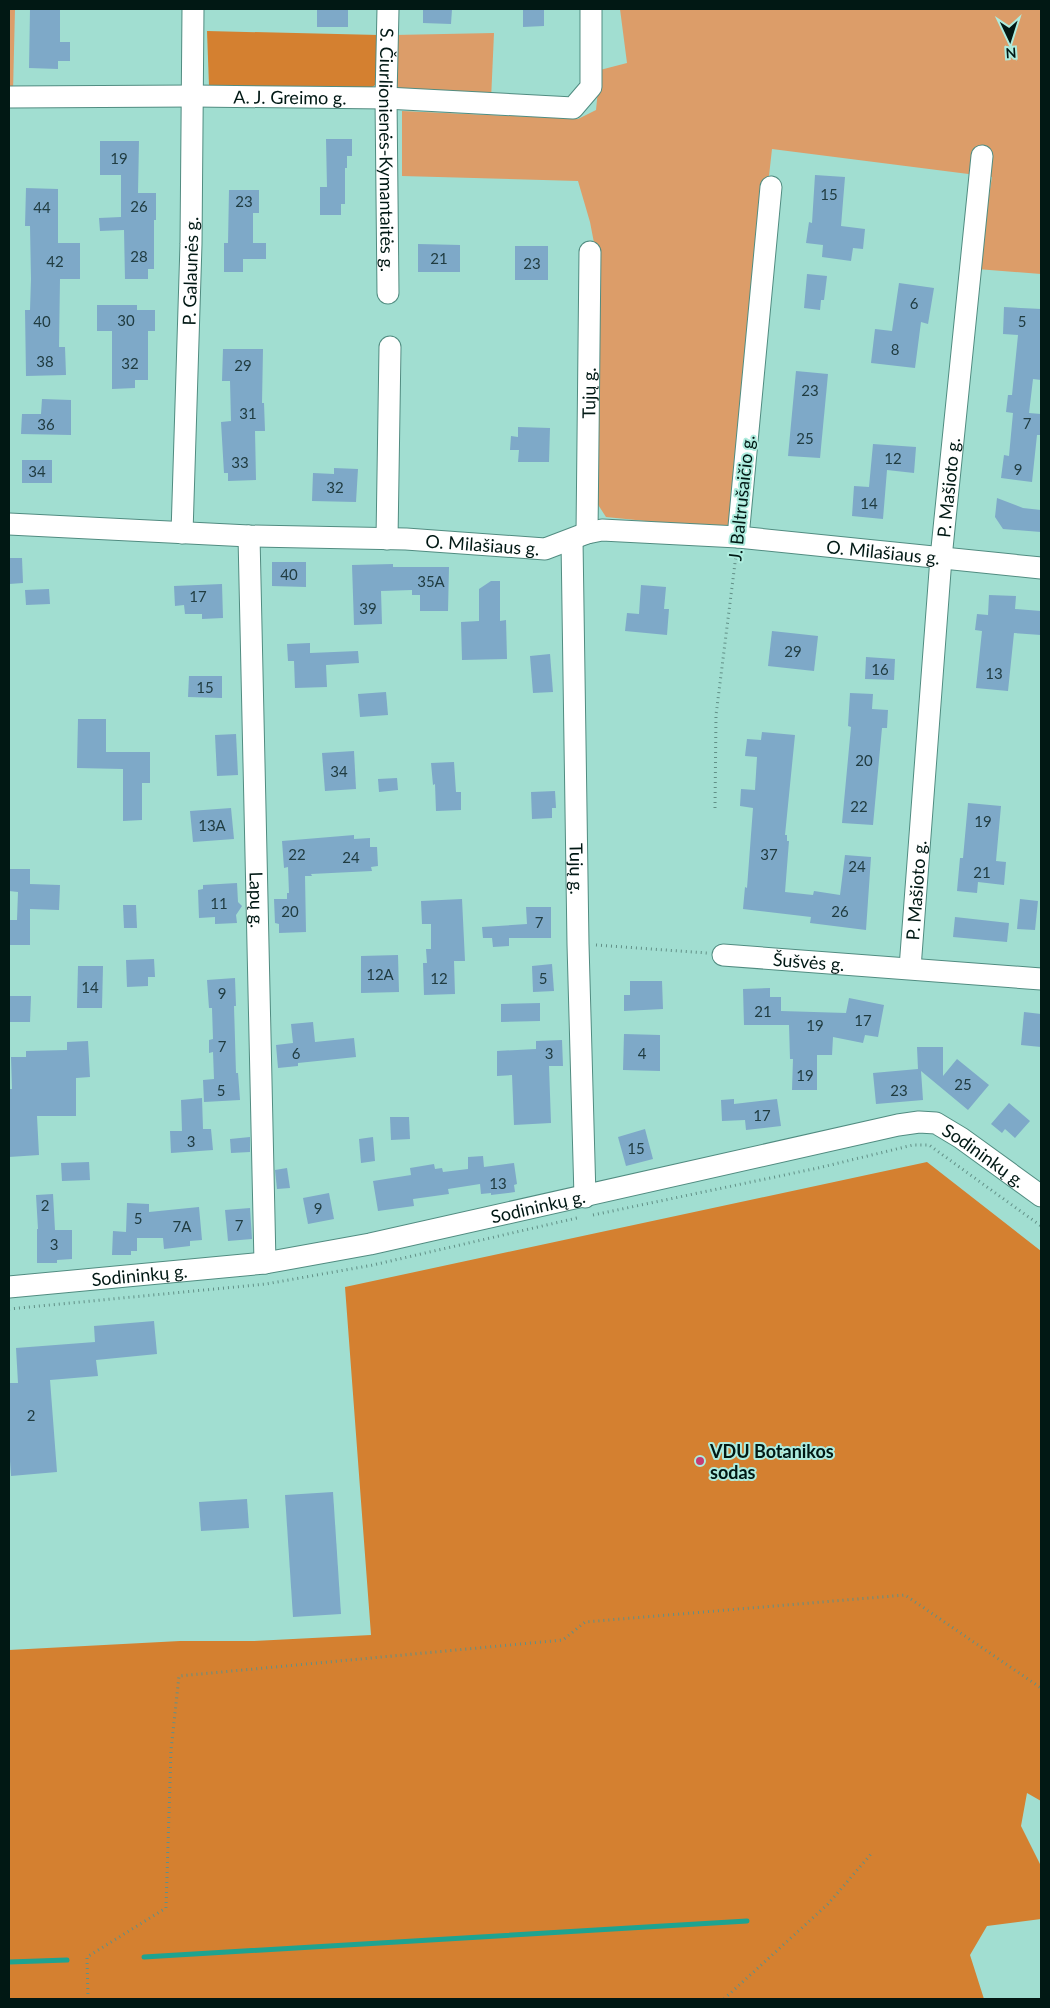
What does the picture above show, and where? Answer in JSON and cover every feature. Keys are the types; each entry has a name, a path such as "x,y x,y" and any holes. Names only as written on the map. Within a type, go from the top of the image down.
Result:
{"street":[{"name":"P. Galaunės g.","path":"182,533 194,96 193,9"},
{"name":"S. Čiurlionienės-Kymantaitės g.","path":"388,9 386,98 388,293"},
{"name":"A. J. Greimo g.","path":"9,97 386,98 573,108 591,87 591,9"},
{"name":"P. Mašioto g.","path":"910,968 941,558 982,156"},
{"name":"J. Baltrušaičio g.","path":"738,537 771,187"},
{"name":"Tujų g.","path":"585,1197 578,944 579,536 590,252"},
{"path":"387,539 390,348"},
{"name":"O. Milašiaus g.","path":"9,524 249,536 387,539 545,549 579,536 602,530 738,537 1041,568"},
{"name":"Lapų g.","path":"249,536 265,1263"},
{"name":"Šušvės g.","path":"723,955 1041,979"},
{"name":"Sodininkų g.","path":"9,1287 265,1263 370,1244 898,1125 919,1122 936,1123 961,1138 1041,1196"}],"path":[{"name":"J. Baltrušaičio g.","path":"715,808 716,715 738,537"},
{"path":"578,944 723,955"},
{"path":"9,1309 266,1284 373,1266 585,1217 818,1168 913,1145 930,1145 1041,1226"},
{"path":"88,1999 87,1957 166,1908 171,1750 179,1676 563,1640 585,1622 905,1595 1041,1688"},
{"path":"724,1999 828,1904 871,1854"}],"shaded area":[{"path":"9,9 15,9 13,92 9,92"},
{"path":"620,9 1041,9 1041,274 977,269 992,177 772,149 750,346 734,519 725,529 606,517 595,500 595,248 590,222 578,181 402,176 402,111 578,119 596,110 600,70 627,63"},
{"path":"207,31 379,35 378,82 364,91 209,86"},
{"path":"494,33 491,100 400,90 396,87 394,35"},
{"name":"VDU Botanikos sodas","path":"927,1162 1041,1251 1041,1801 1027,1793 1021,1826 1041,1866 1041,1919 987,1926 970,1955 984,1999 9,1999 9,1650 180,1641 254,1641 371,1635 345,1287"}],"building":[{"path":"30,9 60,9 60,42 70,42 70,61 58,61 58,69 29,68"},
{"path":"317,9 348,9 348,27 317,27"},
{"path":"423,9 452,9 451,24 423,23"},
{"path":"523,9 544,9 544,26 523,27"},
{"path":"326,139 352,139 352,156 347,156 347,168 345,168 345,204 341,204 341,215 320,215 320,187 327,187"},
{"path":"100,141 139,141 138,193 156,193 154,269 148,269 148,279 125,279 124,230 100,231 99,218 121,217 121,175 100,175"},
{"path":"815,175 845,177 841,226 865,229 863,249 853,248 851,261 822,257 823,245 806,243 809,222 812,223"},
{"path":"26,188 58,189 58,243 80,243 80,279 60,279 59,347 65,347 66,375 26,376 25,310 30,310 31,279 30,226 25,226"},
{"path":"229,190 259,190 259,213 253,213 253,243 266,243 266,259 243,259 243,272 224,272 224,243 228,243"},
{"path":"418,244 460,245 460,272 418,272"},
{"path":"515,246 548,246 548,280 515,280"},
{"path":"807,274 827,276 824,300 821,300 820,310 804,308"},
{"path":"899,283 934,288 928,324 921,322 915,368 871,363 875,329 892,331"},
{"path":"97,305 137,305 137,310 155,310 155,331 148,331 148,380 135,380 135,388 112,389 112,331 97,331"},
{"path":"1004,307 1041,309 1041,380 1033,379 1029,413 1041,414 1041,435 1037,435 1032,482 1001,478 1004,455 1009,456 1013,413 1006,412 1008,395 1012,395 1018,335 1003,334"},
{"path":"223,349 263,349 262,403 264,403 265,431 255,431 256,480 228,481 228,473 224,473 221,422 231,421 230,381 222,381"},
{"path":"796,371 828,374 820,458 788,456"},
{"path":"42,399 71,400 71,435 21,434 22,414 41,414"},
{"path":"518,427 550,428 549,462 518,462 519,450 510,450 511,436 518,437"},
{"path":"873,444 916,447 914,473 887,470 883,519 852,516 854,486 869,487"},
{"path":"22,460 52,460 52,483 22,483"},
{"path":"334,468 358,469 356,502 312,501 313,473 334,474"},
{"path":"997,498 1023,508 1041,510 1041,532 1003,529 995,517"},
{"path":"9,558 22,558 23,583 9,584"},
{"path":"272,562 306,562 306,587 272,586"},
{"path":"393,564 393,567 449,567 448,611 420,611 420,595 412,595 412,590 381,591 382,624 354,625 352,565"},
{"path":"491,581 500,581 500,621 506,620 507,659 462,660 461,622 479,621 479,589"},
{"path":"222,584 223,618 202,619 202,614 185,614 184,605 175,606 174,586"},
{"path":"641,585 666,587 664,609 669,609 667,635 625,631 627,613 639,614"},
{"path":"49,589 50,604 26,605 25,590"},
{"path":"989,595 1016,596 1015,609 1041,611 1041,635 1014,633 1008,691 976,688 982,631 975,630 977,614 988,615"},
{"path":"772,631 818,636 814,671 768,666"},
{"path":"310,643 310,653 358,651 359,663 326,665 327,687 295,688 294,661 288,661 287,644"},
{"path":"550,654 553,692 533,693 530,656"},
{"path":"866,657 895,659 894,680 865,679"},
{"path":"189,676 222,676 222,698 188,697"},
{"path":"386,692 388,715 360,717 358,694"},
{"path":"850,693 873,694 872,709 888,710 887,728 882,728 873,825 842,823 851,727 848,726"},
{"path":"78,719 106,719 106,752 150,752 150,783 142,783 142,820 123,821 123,769 77,768"},
{"path":"762,732 795,735 785,835 787,835 787,841 789,841 785,892 813,895 814,891 840,895 845,855 871,857 866,930 810,923 811,917 743,909 745,887 747,888 753,808 740,806 741,789 755,790 757,757 745,756 747,739 761,740"},
{"path":"236,734 238,775 217,776 215,735"},
{"path":"354,751 356,789 325,791 322,753"},
{"path":"454,762 456,792 461,792 461,810 436,811 435,784 433,785 431,763"},
{"path":"397,778 398,790 379,792 378,779"},
{"path":"555,791 556,808 552,808 552,818 532,819 531,792"},
{"path":"968,803 1001,806 996,861 1006,862 1004,885 978,882 977,893 957,891 960,858 963,858"},
{"path":"231,808 234,839 193,842 190,811"},
{"path":"354,835 354,839 370,838 370,847 377,847 378,866 371,867 372,871 311,874 312,876 305,876 306,932 279,933 279,924 275,923 274,899 287,899 287,893 289,893 288,867 284,868 282,841"},
{"path":"9,869 30,869 30,884 60,885 59,910 30,909 30,945 9,945 9,920 17,920 18,892 9,891"},
{"path":"237,883 238,902 242,906 236,915 237,923 215,924 215,917 199,918 198,890 203,889 203,885"},
{"path":"462,899 465,961 454,961 455,994 424,995 423,963 427,963 426,949 431,949 431,924 422,924 421,901"},
{"path":"1020,899 1038,901 1035,930 1017,929"},
{"path":"123,905 136,905 137,928 124,928"},
{"path":"526,907 551,907 551,938 509,938 509,946 493,947 492,938 483,938 482,927 527,924"},
{"path":"955,917 1009,923 1007,942 953,937"},
{"path":"398,955 399,992 361,993 361,956"},
{"path":"154,959 155,977 148,977 148,986 127,987 126,960"},
{"path":"552,964 554,991 533,992 532,966"},
{"path":"78,966 103,966 102,1008 77,1008"},
{"path":"235,978 236,1073 238,1073 240,1100 204,1102 203,1080 214,1079 213,1052 209,1053 209,1040 213,1039 212,1008 209,1008 207,980"},
{"path":"630,981 662,981 663,1009 624,1011 624,995 630,995"},
{"path":"770,988 770,997 781,997 781,1011 846,1013 849,998 884,1005 878,1037 865,1035 863,1043 833,1037 832,1055 817,1055 817,1090 792,1090 793,1059 790,1059 789,1025 744,1025 743,989"},
{"path":"9,996 31,996 30,1022 9,1022"},
{"path":"540,1003 540,1021 501,1022 501,1004"},
{"path":"1024,1012 1041,1014 1041,1047 1021,1045"},
{"path":"313,1022 315,1042 354,1038 356,1057 298,1063 298,1066 278,1068 276,1045 293,1043 291,1024"},
{"path":"624,1034 660,1035 660,1071 623,1070"},
{"path":"562,1040 563,1066 549,1066 551,1123 514,1125 512,1075 497,1076 497,1051 536,1049 536,1041"},
{"path":"88,1041 90,1077 76,1078 76,1116 37,1116 39,1155 9,1157 9,1089 12,1089 11,1057 26,1057 26,1051 67,1050 67,1042"},
{"path":"917,1047 943,1047 943,1076 957,1059 989,1085 968,1110 921,1071 923,1100 876,1104 873,1073 918,1069"},
{"path":"202,1098 203,1129 211,1129 213,1150 171,1153 170,1131 182,1131 181,1100"},
{"path":"734,1099 734,1104 777,1099 781,1126 746,1130 745,1120 722,1121 721,1100"},
{"path":"1009,1103 1030,1121 1015,1138 1005,1129 1002,1133 991,1124"},
{"path":"390,1117 409,1117 410,1139 391,1140"},
{"path":"645,1129 653,1159 626,1166 618,1137"},
{"path":"250,1137 250,1152 231,1153 230,1139"},
{"path":"373,1137 375,1161 361,1163 359,1139"},
{"path":"483,1156 484,1167 514,1163 517,1184 514,1185 515,1192 491,1195 491,1193 481,1194 480,1184 448,1189 449,1194 413,1199 414,1206 378,1211 373,1181 411,1175 410,1168 434,1164 435,1169 442,1168 443,1172 468,1169 468,1157"},
{"path":"89,1162 90,1180 62,1181 61,1163"},
{"path":"287,1168 290,1188 277,1189 275,1170"},
{"path":"329,1193 334,1219 308,1224 303,1198"},
{"path":"53,1194 55,1230 72,1230 72,1259 57,1260 57,1263 37,1263 36,1195"},
{"path":"127,1203 149,1204 149,1212 199,1207 202,1240 190,1241 190,1246 164,1249 163,1238 137,1238 137,1251 131,1251 131,1255 112,1255 113,1231 126,1232"},
{"path":"250,1208 252,1239 228,1241 225,1210"},
{"path":"154,1321 157,1354 96,1360 98,1376 50,1380 57,1472 11,1476 9,1383 18,1383 16,1348 95,1342 94,1326"},
{"path":"333,1492 341,1614 293,1617 285,1495"},
{"path":"247,1499 249,1528 201,1531 199,1502"}],"waterway":[{"path":"144,1957 747,1921"},
{"path":"9,1962 67,1960"}],"place":[{"name":"VDU Botanikos sodas","path":"700,1461"}]}
